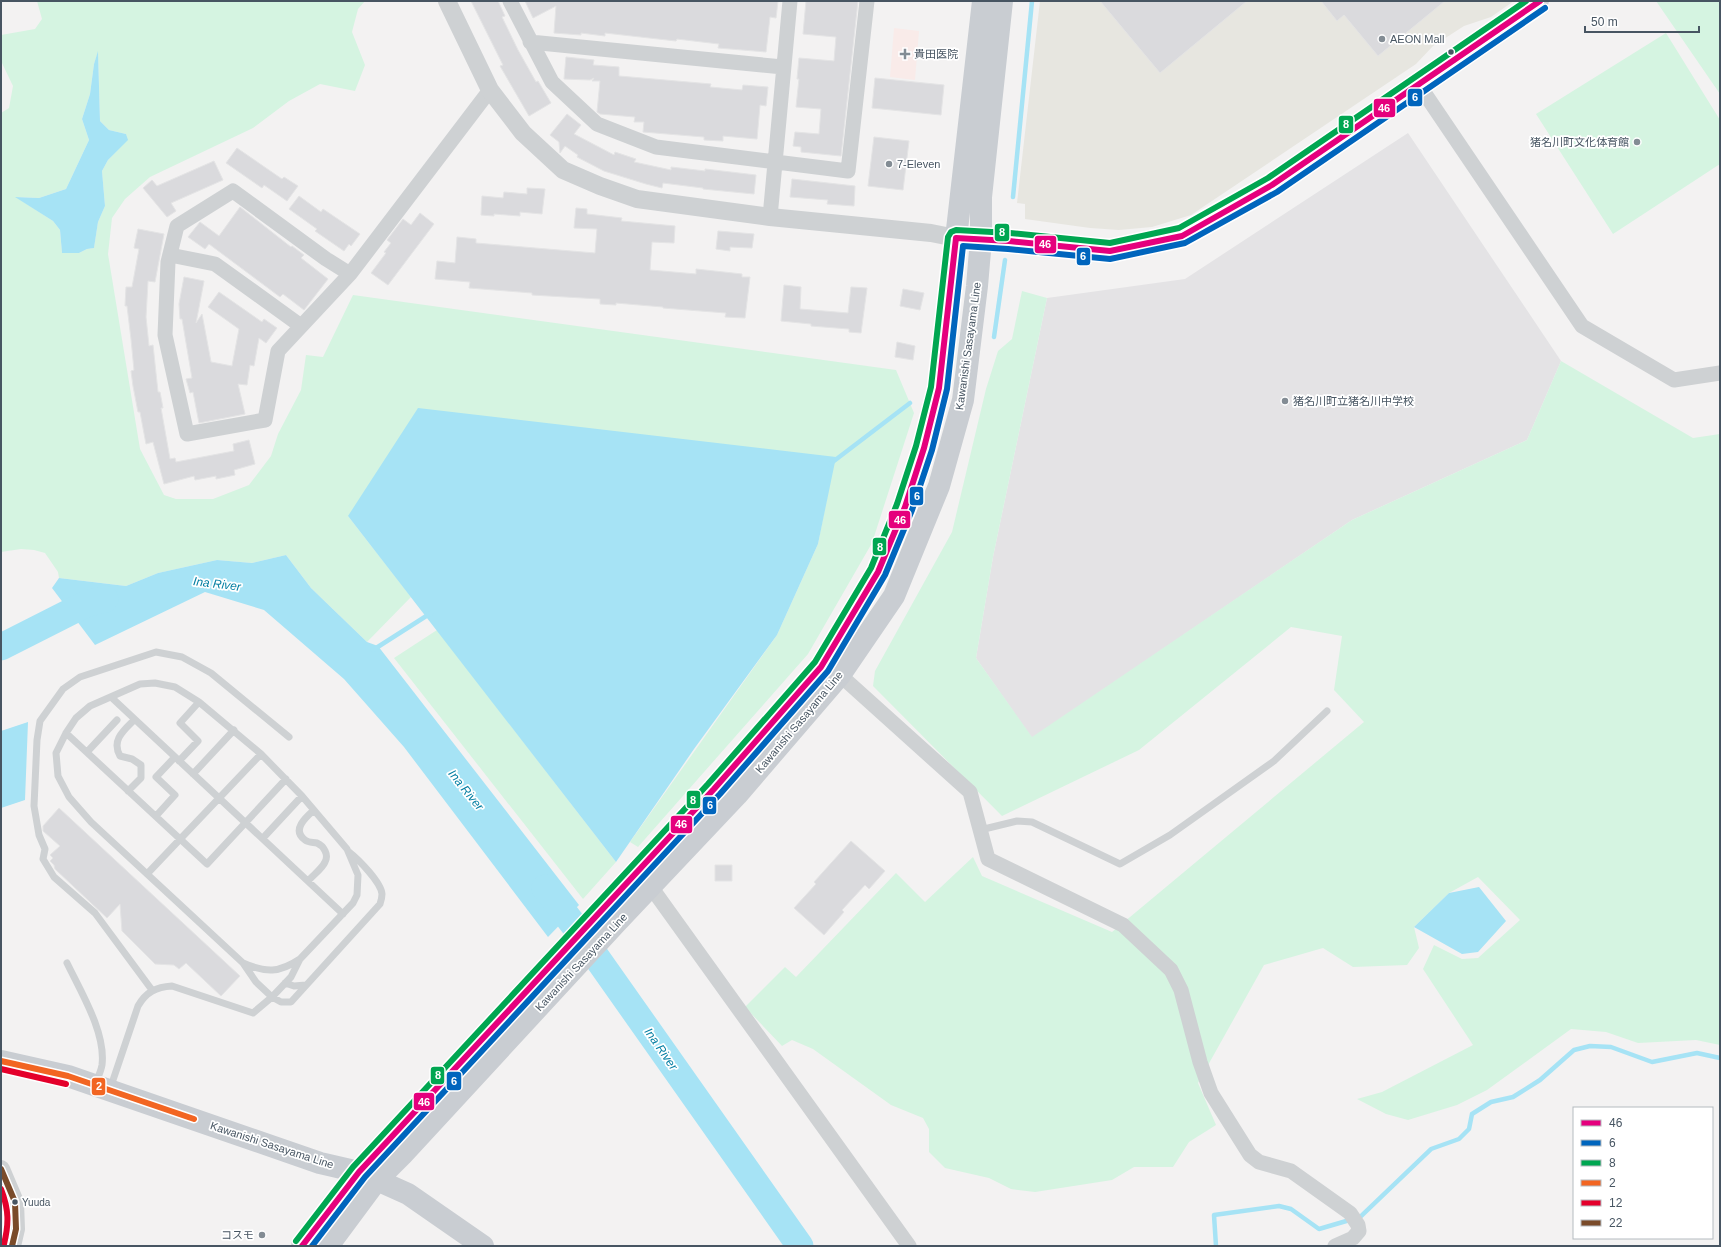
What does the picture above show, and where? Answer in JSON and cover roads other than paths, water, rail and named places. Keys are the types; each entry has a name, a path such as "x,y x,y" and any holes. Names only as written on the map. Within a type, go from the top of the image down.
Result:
{"main road":[{"name":"Kawanishi Sasayama Line","path":"368,1176 408,1149 554,992 610,915 714,789 821,667 878,572 905,507 928,433 938,388 983,1"},
{"name":"Kawanishi Sasayama Line","path":"368,1176 542,973 610,915 651,887 737,795 840,675 894,596 939,486 963,400 981,239 981,197 1002,1"},
{"name":"Kawanishi Sasayama Line","path":"1,1061 68,1076 320,1163 368,1176 408,1194 484,1246"},
{"path":"302,1246 368,1176"},
{"path":"328,1246 368,1176"}],"street":[{"path":"447,1 490,90 523,132 563,170 600,186 637,199 770,217 931,233 956,238 1110,251 1182,236 1272,185 1540,1"},
{"path":"510,1 552,82 597,124 656,147 848,171 867,1"},
{"path":"770,217 790,1"},
{"path":"530,42 783,67"},
{"path":"1419,85 1582,326 1674,380 1720,373"},
{"path":"350,274 326,259 233,191 177,226 168,262 165,335 187,434 265,420 278,351 350,274 490,90"},
{"path":"170,255 215,264 301,326"},
{"path":"840,675 970,792 988,859 1123,925 1171,970 1181,990 1200,1062 1211,1093 1250,1155 1259,1162 1291,1171 1354,1219 1358,1231 1352,1238 1335,1246"},
{"path":"651,887 909,1246"},
{"path":"1,1169 15,1202 16,1229 12,1246"}],"lane":[{"path":"152,990 95,913 54,876 43,859 45,849 39,835 34,806 37,740 40,721 63,689 80,677 156,652 182,657 212,673 289,737"},
{"path":"155,683 174,687 199,702 234,730 286,779 347,849 357,858 377,883 382,893 380,904 291,1002 281,1002 272,997 256,982 243,963 91,822 69,797 58,776 56,753 66,733 76,718 90,706 140,684 155,683"},
{"path":"111,697 343,914"},
{"path":"156,816 175,795 156,777 198,741 180,723 199,702"},
{"path":"980,830 1017,821 1032,822 1120,864 1170,835 1274,761 1327,711"},
{"path":"86,752 117,720"},
{"path":"128,791 142,778 141,766 132,759 120,756 116,749 116,742 120,735 134,720"},
{"path":"192,774 234,730"},
{"path":"66,733 207,864 286,779"},
{"path":"147,874 261,754"},
{"path":"263,838 302,796"},
{"path":"308,881 326,861 324,848 318,843 305,840 300,835 299,827 303,819 314,810"},
{"path":"102,1088 138,1006 142,999 152,990 163,986 172,986 253,1013 272,997 291,977 300,959 353,903 357,895 358,875 347,849"},
{"path":"243,963 260,970 269,971 280,969 300,959"},
{"path":"67,963 92,1016 102,1048 102,1088"},
{"path":"285,983 294,986 306,985"}],"water":[{"path":"98,51 100,121 109,130 126,134 128,140 108,160 102,171 105,206 98,222 94,248 87,249 79,253 62,253 60,230 53,221 15,197 39,198 66,189 89,140 82,119 90,94 94,64"},
{"path":"418,408 836,457 818,544 777,635 694,749 616,862 348,516"},
{"path":"286,555 311,588 367,642 378,646 579,905 548,937 404,747 344,679 264,610 205,592 95,645 52,588 59,578 126,586 158,573 217,560 252,563"},
{"path":"28,722 25,800 1,808 1,731"},
{"path":"1479,887 1506,921 1478,952 1462,954 1414,927 1449,893"}],"waterway":[{"path":"1013,197 1032,1"},
{"path":"994,337 1005,260"},
{"path":"830,464 910,403"},
{"name":"Ina River","path":"1,647 86,604 105,599"},
{"path":"373,650 431,613"},
{"name":"Ina River","path":"545,888 573,924 800,1246"},
{"path":"1216,1246 1214,1215 1279,1206 1291,1209 1319,1229 1360,1217 1431,1149 1459,1139 1469,1129 1472,1114 1491,1102 1513,1097 1540,1080 1574,1050 1590,1046 1611,1047 1652,1062 1697,1053 1720,1058"}],"place":[{"name":"AEON Mall","path":"1382,39"},
{"name":"貴田医院","path":"905,54"},
{"name":"猪名川町文化体育館","path":"1637,142"},
{"name":"7-Eleven","path":"889,164"},
{"name":"猪名川町立猪名川中学校","path":"1285,401"},
{"name":"Yuuda","path":"15,1202"},
{"name":"コスモ","path":"262,1235"}]}
